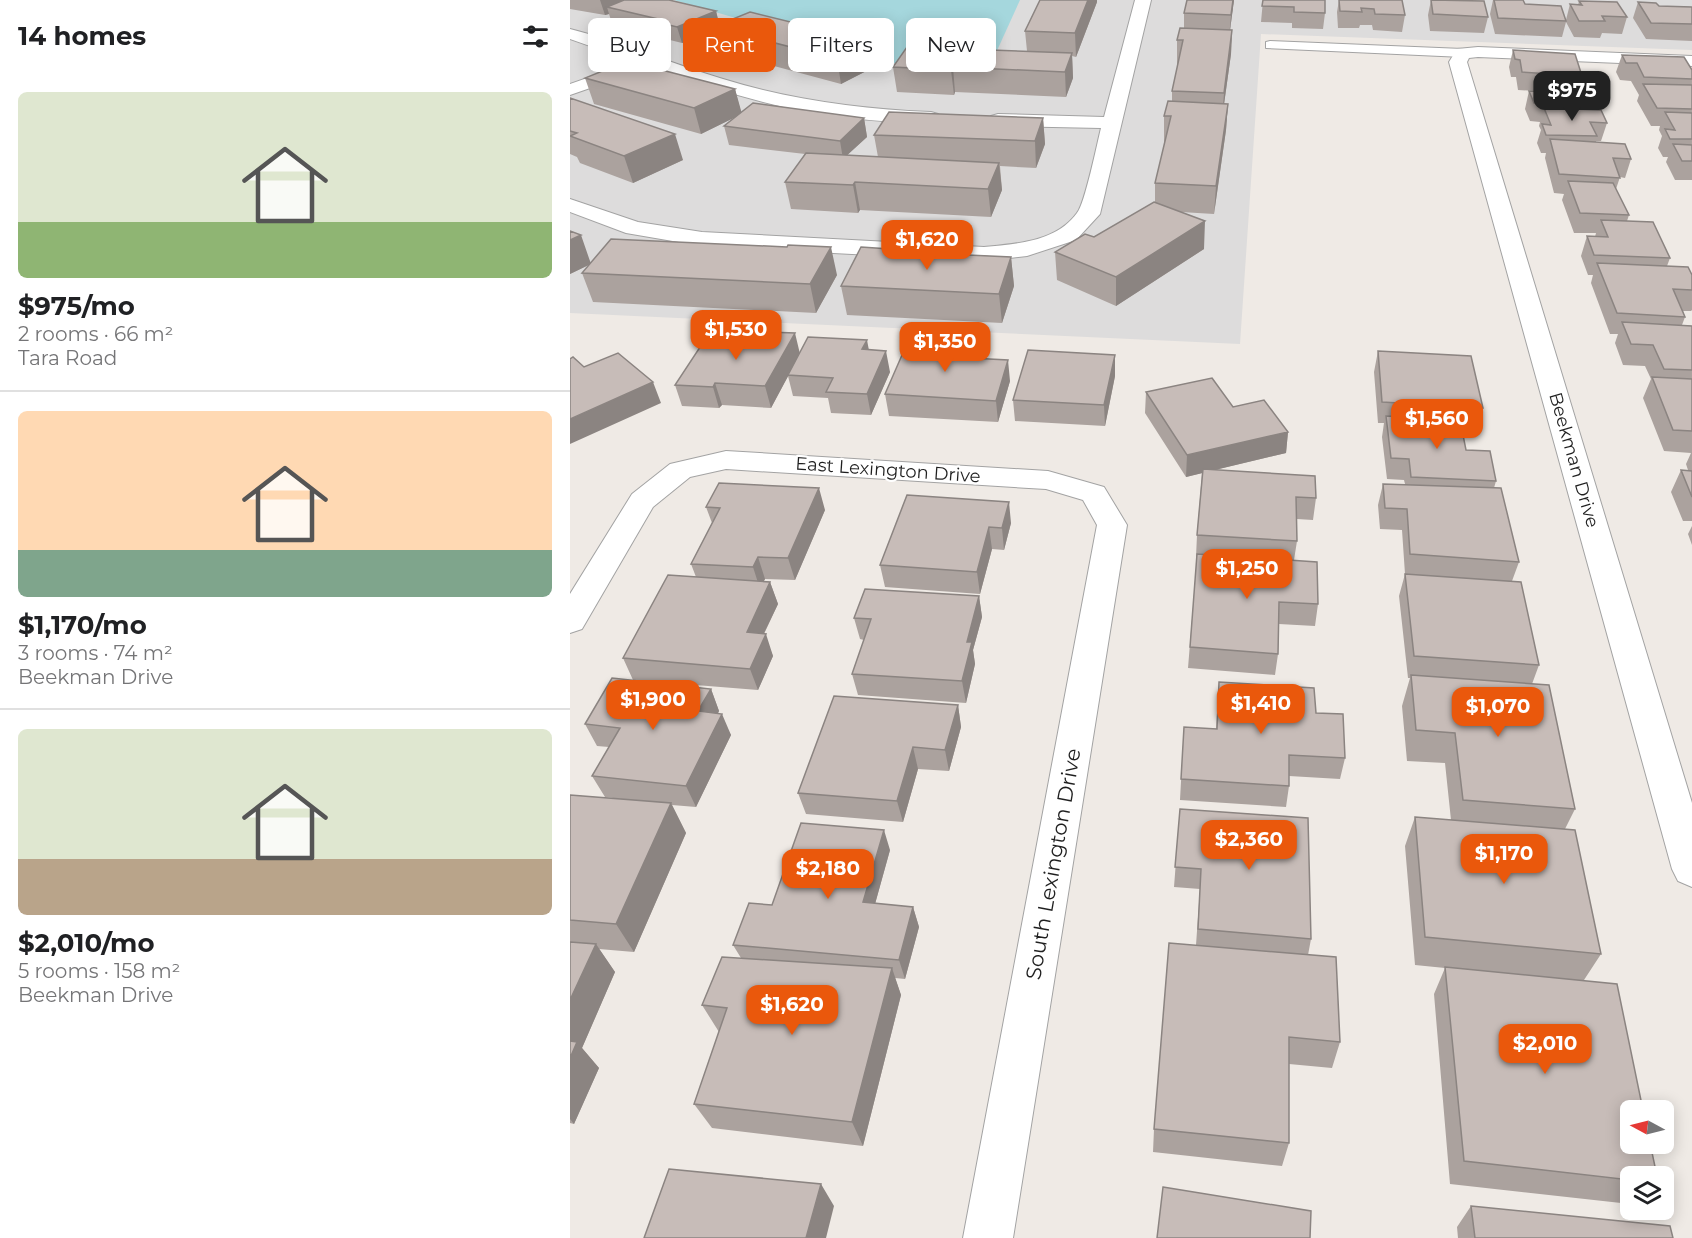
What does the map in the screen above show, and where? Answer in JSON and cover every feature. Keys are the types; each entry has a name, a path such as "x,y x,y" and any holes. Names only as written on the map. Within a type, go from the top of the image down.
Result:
{"street":[{"path":"570,205 634,228 702,239 984,254 1027,249 1068,235 1089,214 1143,0"},
{"path":"570,34 588,40"},
{"path":"1463,52 1692,61"},
{"name":"Beekman Drive","path":"1463,52 1458,62 1692,869"},
{"path":"671,68 768,98 809,107 860,113 952,118"},
{"path":"570,90 619,72"},
{"path":"975,119 1113,123"},
{"name":"East Lexington Drive","path":"570,621 642,501 680,470 726,460 1048,480 1094,494"},
{"name":"South Lexington Drive","path":"988,1238 1112,525 1094,494"}],"lane":[{"path":"1270,45 1463,52"}],"shaded area":[{"path":"570,0 1692,0 1692,50 1261,34 1240,344 570,313"}],"water":[{"path":"674,0 1020,0 996,53 996,18 906,18 906,63 894,63 894,18 788,18 788,33 776,30 776,18 736,18"}],"building":[{"path":"624,0 669,0 716,11 699,18 683,18 683,25 677,27 671,26 671,18 654,18 607,7"},
{"path":"1040,0 1088,0 1075,33 1025,31"},
{"path":"1187,0 1233,0 1231,15 1184,13"},
{"path":"1263,0 1325,0 1325,13 1294,12 1294,7 1262,6"},
{"path":"1339,0 1402,0 1405,15 1375,14 1374,9 1361,8 1362,12 1340,11"},
{"path":"1431,0 1484,1 1488,17 1433,14"},
{"path":"1494,0 1523,0 1525,4 1561,6 1566,21 1498,18"},
{"path":"1579,1 1617,2 1627,17 1602,16 1605,21 1579,21 1570,4 1582,5"},
{"path":"1638,2 1656,3 1659,6 1692,7 1692,24 1651,23"},
{"path":"750,12 774,18 735,18"},
{"path":"776,18 788,21 788,46 776,43"},
{"path":"1180,28 1232,30 1224,93 1172,91 1183,40 1177,40"},
{"path":"906,48 906,68 894,66"},
{"path":"996,50 1072,53 1065,72 996,69"},
{"path":"1513,50 1575,54 1582,76 1522,72 1520,60 1515,59"},
{"path":"1622,55 1684,57 1692,70 1692,79 1644,77 1637,63 1626,63"},
{"path":"600,72 669,72 735,89 694,108 585,78"},
{"path":"1539,80 1576,82 1587,105 1534,103 1529,91 1544,92"},
{"path":"1643,84 1692,85 1692,109 1657,108"},
{"path":"570,98 675,134 624,156 570,136 577,133 570,131"},
{"path":"1168,101 1228,104 1216,186 1155,183 1171,116 1164,116"},
{"path":"753,103 864,118 840,141 724,126"},
{"path":"1544,108 1601,110 1607,123 1590,122 1597,136 1546,135 1542,124 1551,125"},
{"path":"889,112 1043,118 1035,141 874,135"},
{"path":"1665,112 1692,113 1692,139 1670,139 1665,129 1675,130"},
{"path":"1550,139 1625,144 1631,159 1613,158 1620,178 1559,174"},
{"path":"1673,144 1692,145 1692,161 1682,161"},
{"path":"806,153 999,163 988,189 855,182 853,185 785,182"},
{"path":"1568,181 1613,183 1629,215 1580,213"},
{"path":"1154,202 1205,221 1116,277 1055,252 1085,234 1094,237"},
{"path":"1601,220 1653,222 1670,258 1594,255 1587,236 1608,237"},
{"path":"570,231 581,235 570,240"},
{"path":"611,239 831,247 810,284 582,273"},
{"path":"861,247 904,250 903,252 1011,257 999,294 841,286"},
{"path":"1597,263 1688,267 1692,275 1692,290 1673,289 1685,317 1617,313"},
{"path":"1622,322 1692,326 1692,370 1664,369 1653,345 1631,344"},
{"path":"766,332 795,333 765,386 715,383 713,387 675,385 706,338 761,341"},
{"path":"808,337 867,340 862,349 886,351 867,394 826,392 833,378 788,375"},
{"path":"909,339 957,342 951,357 1008,360 996,401 885,394"},
{"path":"1028,350 1115,355 1104,405 1013,400"},
{"path":"1378,351 1471,356 1483,408 1382,402"},
{"path":"618,353 653,382 570,419 570,359 573,357 584,367"},
{"path":"1652,377 1692,379 1692,431 1673,430"},
{"path":"1212,378 1233,407 1264,400 1288,432 1187,455 1146,392"},
{"path":"1386,416 1460,420 1466,450 1490,451 1496,481 1411,477 1409,459 1391,458"},
{"path":"1203,469 1315,476 1316,498 1296,497 1297,541 1197,535"},
{"path":"1681,470 1692,471 1692,497"},
{"path":"719,483 819,488 788,558 758,557 753,567 691,564 720,508 706,507"},
{"path":"1383,484 1501,488 1519,562 1410,554 1407,509 1385,508"},
{"path":"907,495 1009,502 1002,528 989,527 977,572 880,565"},
{"path":"1197,554 1317,562 1318,604 1279,602 1278,654 1190,647"},
{"path":"1405,574 1521,582 1539,665 1414,656"},
{"path":"668,575 770,582 747,632 766,634 750,669 623,658"},
{"path":"865,589 979,596 967,642 972,642 962,681 852,674 871,619 854,618"},
{"path":"1411,675 1549,685 1575,809 1463,800 1455,733 1416,730"},
{"path":"612,678 711,689 698,711 722,714 686,786 592,776 620,728 585,724"},
{"path":"1219,682 1314,688 1316,713 1343,714 1345,758 1289,755 1289,786 1181,779 1184,727 1217,729"},
{"path":"834,696 958,705 945,750 913,747 897,801 798,793"},
{"path":"570,795 671,803 616,924 570,920"},
{"path":"1180,809 1308,818 1311,939 1198,929 1201,869 1175,867"},
{"path":"1415,817 1575,830 1601,954 1425,937"},
{"path":"801,823 884,830 863,902 913,907 899,960 733,945 749,903 772,905"},
{"path":"570,942 596,944 570,1000"},
{"path":"1169,943 1336,957 1340,1042 1289,1037 1289,1143 1154,1129"},
{"path":"722,957 892,968 852,1122 694,1104 727,1008 702,1005"},
{"path":"1445,967 1617,984 1641,1100 1620,1100 1620,1154 1652,1154 1655,1166 1620,1166 1620,1179 1464,1161"},
{"path":"570,1041 577,1042 570,1058"},
{"path":"669,1169 821,1184 806,1238 644,1238"},
{"path":"1163,1187 1311,1211 1310,1238 1157,1238"},
{"path":"1471,1206 1670,1226 1673,1238 1475,1238"}]}
